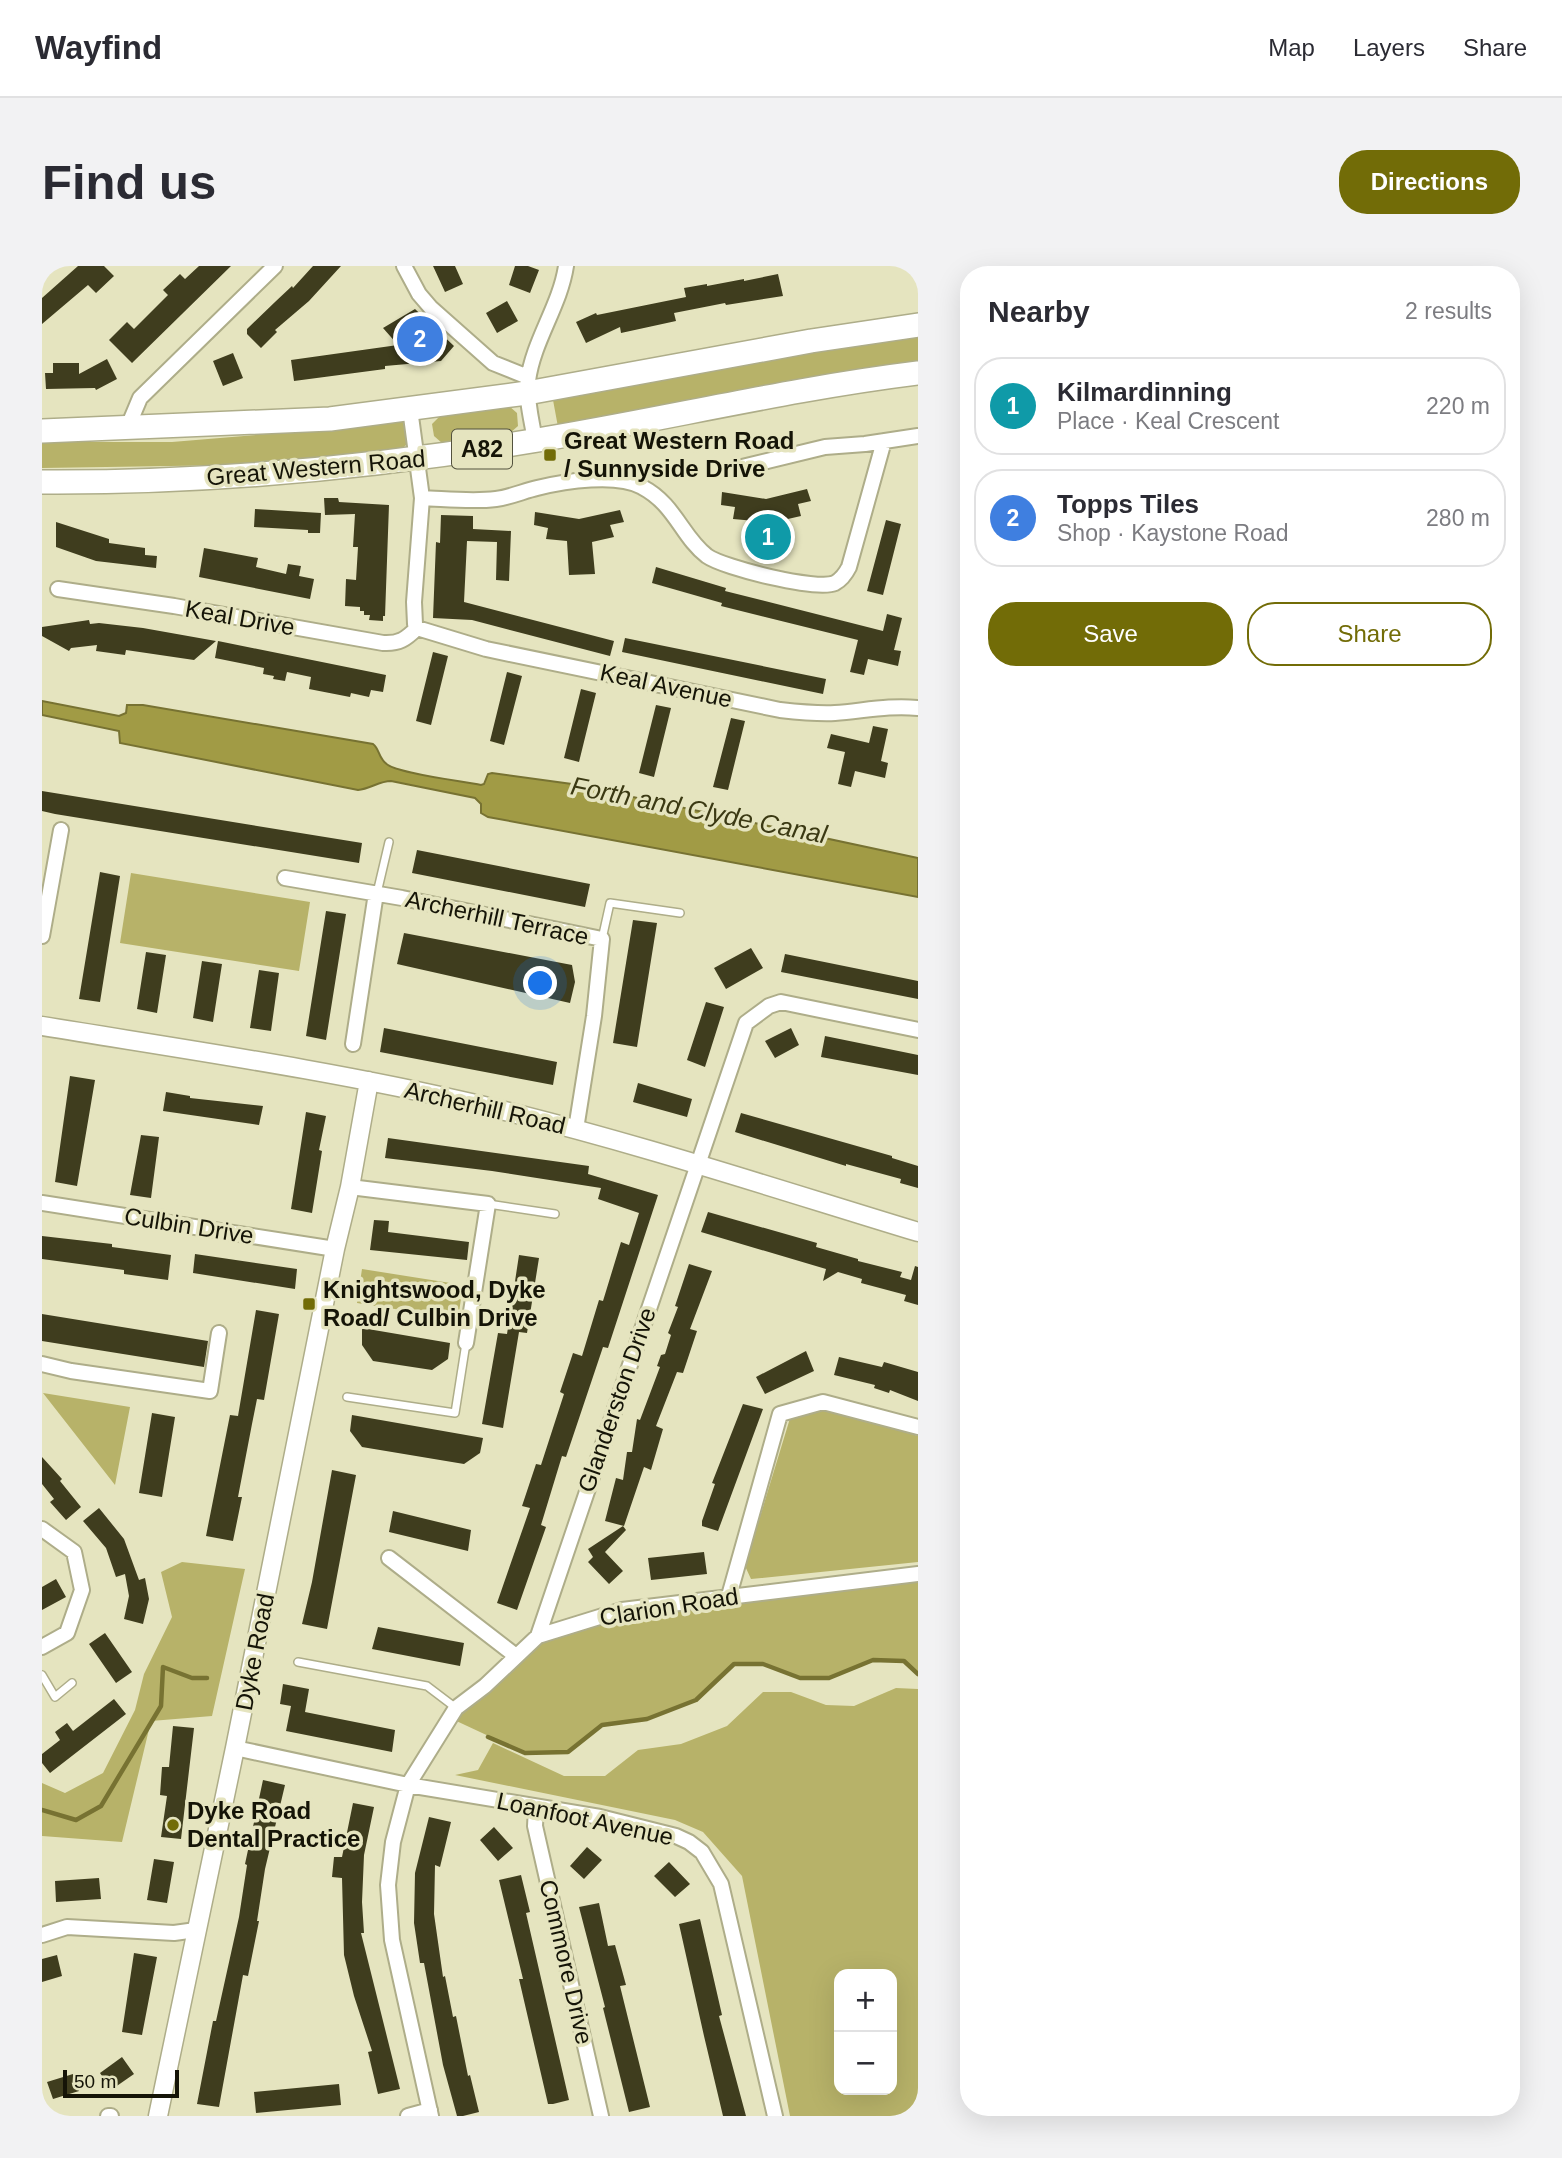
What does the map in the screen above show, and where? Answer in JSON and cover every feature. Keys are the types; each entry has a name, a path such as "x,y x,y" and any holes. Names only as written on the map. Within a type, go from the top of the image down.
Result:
{"main road":[{"name":"Great Western Road","path":"42,431 330,419 410,409 528,385 918,325"},
{"name":"Great Western Road","path":"42,482 148,482 342,469 534,441 918,373"}],"street":[{"path":"127,429 140,398 275,266"},
{"path":"404,266 431,308 493,363 528,385"},
{"path":"534,441 528,385 566,266"},
{"path":"410,409 422,498 414,602 417,628"},
{"path":"742,467 825,447 918,436"},
{"path":"422,498 490,500 564,483 628,481 643,487 662,501 697,546 711,558 785,580 827,585 840,579 849,567 884,441"},
{"name":"Keal Drive","path":"58,589 186,608 383,643 396,644 405,640 417,628"},
{"name":"Keal Avenue","path":"417,628 486,649 780,710 836,713 866,708 918,708"},
{"path":"42,936 61,830"},
{"name":"Archerhill Terrace","path":"285,878 376,893 602,939 594,1016 576,1129"},
{"path":"353,1044 376,893"},
{"name":"Glanderston Drive","path":"538,1636 746,1023 757,1013 781,1002 918,1030"},
{"name":"Archerhill Road","path":"42,1026 369,1081 576,1129 918,1232"},
{"name":"Dyke Road","path":"158,2116 236,1748 369,1081"},
{"path":"350,1187 488,1204 466,1343"},
{"name":"Culbin Drive","path":"42,1203 335,1249"},
{"path":"42,1364 71,1371 209,1391 219,1333"},
{"path":"729,1596 780,1414 824,1402 918,1427"},
{"path":"42,1529 74,1552 82,1590 67,1633 42,1647"},
{"path":"389,1558 516,1656"},
{"name":"Clarion Road","path":"408,1785 456,1708 538,1636 622,1609 918,1574"},
{"name":"Loanfoot Avenue","path":"236,1748 408,1785 600,1817 676,1836 689,1842 702,1852 721,1884 775,2116"},
{"path":"408,1785 393,1842 388,1885 392,1940 431,2113 408,2116"},
{"name":"Commore Drive","path":"536,1807 535,1826 601,2116"},
{"path":"42,1935 66,1927 174,1933 196,1930"}],"lane":[{"path":"376,893 389,842"},
{"path":"602,939 610,903 680,913"},
{"path":"488,1204 555,1214"},
{"path":"347,1397 455,1413 466,1343"},
{"path":"298,1662 427,1686 456,1708"},
{"path":"42,1675 55,1697 72,1683"}],"shaded area":[{"path":"918,336 918,363 558,427 553,400 845,346"},
{"path":"509,406 517,413 518,426 510,433 442,443 434,436 432,424 439,417"},
{"path":"387,421 403,422 408,435 407,444 399,452 234,465 42,468 42,442 172,442 338,428"},
{"path":"42,701 119,716 126,713 127,705 143,705 373,744 388,765 418,774 481,785 488,774 492,773 572,784 918,858 918,897 488,817 481,813 481,804 475,798 391,781 358,790 120,743 119,731 42,715"},
{"path":"131,873 310,902 299,971 120,943"},
{"path":"362,1269 463,1285 458,1319 357,1303"},
{"path":"43,1393 130,1407 115,1485"},
{"path":"821,1405 918,1436 918,1562 751,1579 745,1566 791,1415"},
{"path":"182,1562 245,1569 212,1716 151,1721 122,1842 42,1836 42,1783 65,1793 103,1773 135,1710 144,1674 172,1617 161,1572"},
{"path":"918,1574 918,1674 904,1661 873,1660 829,1678 800,1678 763,1664 734,1664 696,1700 647,1719 602,1725 568,1752 525,1753 450,1718 538,1636 622,1610"},
{"path":"896,1688 918,1689 918,2116 790,2116 742,1876 703,1832 675,1820 455,1775 478,1770 493,1743 564,1776 605,1776 638,1750 681,1744 727,1726 763,1692 791,1692 826,1705 854,1706"}],"building":[{"path":"78,266 104,266 114,276 96,293 88,285 42,324 42,298"},
{"path":"199,266 231,266 132,363 109,340 127,322 134,329 168,295 163,290 180,274 185,279"},
{"path":"313,266 341,266 309,301 275,330 277,332 261,348 247,334 247,329 292,286 293,288"},
{"path":"433,266 455,266 463,284 445,292"},
{"path":"515,266 528,266 539,270 530,293 509,285"},
{"path":"778,274 783,296 674,313 676,321 621,333 620,327 586,343 576,322 596,313 597,315 686,297 684,288"},
{"path":"507,301 518,321 497,333 486,313"},
{"path":"415,309 454,346 441,361 385,366 385,369 294,381 291,360 398,345 383,328"},
{"path":"233,353 243,378 223,386 213,361"},
{"path":"107,359 117,379 96,390 46,389 45,373 53,373 53,363 79,363 79,374"},
{"path":"807,489 811,501 798,504 801,516 779,521 782,553 756,554 755,521 733,519 735,507 721,505 722,492 766,499"},
{"path":"324,498 338,498 339,502 389,505 383,621 369,620 370,615 364,615 360,607 345,606 346,579 356,580 358,547 353,547 355,514 325,515"},
{"path":"255,509 321,513 320,533 254,527"},
{"path":"620,510 624,522 610,525 614,537 592,542 595,574 569,575 567,541 546,539 548,528 534,525 535,512 579,519"},
{"path":"441,515 473,516 473,529 511,531 509,581 496,580 497,542 467,541 464,602 614,641 610,656 472,620 433,618 436,542 440,543"},
{"path":"886,520 901,524 883,595 867,591"},
{"path":"56,522 109,539 109,543 145,548 145,555 157,556 156,568 96,561 56,547"},
{"path":"204,548 258,558 256,567 286,574 288,564 301,566 299,576 314,579 310,599 199,577"},
{"path":"656,567 726,588 725,591 883,631 887,614 902,618 894,650 901,651 898,666 868,659 864,675 850,672 858,640 721,606 722,603 652,583"},
{"path":"89,620 90,624 143,628 216,641 194,660 126,650 125,655 96,651 97,645 71,648 69,651 42,636 42,627"},
{"path":"625,638 826,679 823,694 622,652"},
{"path":"218,641 386,675 383,692 371,690 369,697 351,693 350,697 309,689 311,677 287,672 285,681 273,679 274,676 263,674 264,668 215,658"},
{"path":"433,652 448,656 431,725 416,721"},
{"path":"507,672 522,676 504,745 490,741"},
{"path":"581,689 596,693 579,762 564,758"},
{"path":"656,705 671,708 654,777 639,773"},
{"path":"731,718 745,721 728,790 713,787"},
{"path":"873,726 888,729 881,761 888,763 885,778 855,771 851,787 838,784 845,752 827,748 831,734 869,743"},
{"path":"42,791 362,843 359,863 55,814 42,811"},
{"path":"417,850 590,884 585,907 412,873"},
{"path":"100,872 120,876 100,1002 79,999"},
{"path":"326,911 346,914 326,1040 306,1036"},
{"path":"633,920 657,923 637,1047 613,1043"},
{"path":"404,933 572,965 575,982 570,1003 397,964"},
{"path":"751,948 763,968 726,989 714,968"},
{"path":"146,952 166,955 157,1013 137,1009"},
{"path":"785,954 918,981 918,999 781,972"},
{"path":"202,961 222,964 213,1022 193,1018"},
{"path":"259,970 279,973 271,1031 250,1028"},
{"path":"706,1002 724,1007 705,1067 687,1060"},
{"path":"384,1028 557,1062 553,1085 380,1052"},
{"path":"791,1028 799,1045 775,1058 765,1041"},
{"path":"825,1036 918,1055 918,1075 821,1057"},
{"path":"70,1076 95,1080 77,1186 55,1182"},
{"path":"638,1083 692,1099 687,1117 633,1102"},
{"path":"166,1092 190,1098 263,1106 259,1125 163,1111"},
{"path":"306,1112 326,1116 312,1213 291,1209"},
{"path":"741,1113 892,1156 918,1166 918,1188 900,1183 901,1179 846,1166 735,1132"},
{"path":"141,1135 159,1137 151,1198 130,1195"},
{"path":"388,1138 589,1166 588,1174 658,1195 608,1348 603,1347 566,1457 562,1456 541,1525 546,1527 517,1610 497,1603 530,1508 522,1506 536,1464 541,1465 564,1394 560,1392 573,1353 582,1356 621,1242 629,1245 639,1213 598,1199 601,1188 385,1158"},
{"path":"708,1212 817,1243 816,1247 902,1272 900,1277 911,1280 915,1266 918,1267 918,1305 904,1301 906,1295 861,1283 862,1279 838,1272 823,1281 826,1269 701,1232"},
{"path":"374,1220 389,1221 388,1232 469,1242 467,1260 370,1250"},
{"path":"42,1236 112,1244 112,1247 171,1255 168,1280 124,1274 124,1270 42,1259"},
{"path":"195,1254 297,1269 295,1289 193,1273"},
{"path":"519,1255 539,1258 527,1333 519,1332 503,1428 482,1424 498,1333 507,1334"},
{"path":"689,1264 712,1271 690,1329 697,1331 683,1373 677,1372 656,1426 663,1429 651,1470 644,1467 624,1526 605,1521 616,1478 623,1480 627,1452 632,1452 637,1419 640,1420 660,1367 657,1366 661,1355 665,1354 671,1335 668,1333 678,1307 675,1306"},
{"path":"256,1310 279,1314 264,1400 257,1399 238,1497 242,1497 233,1541 206,1536 230,1415 238,1416"},
{"path":"42,1314 208,1341 204,1367 42,1341"},
{"path":"362,1328 450,1343 448,1359 432,1370 373,1361 362,1345"},
{"path":"806,1351 814,1371 765,1394 756,1377"},
{"path":"839,1357 882,1367 884,1362 918,1372 918,1401 890,1390 889,1393 874,1388 875,1385 834,1375"},
{"path":"743,1404 763,1409 718,1531 702,1526 702,1521 715,1484 712,1483"},
{"path":"152,1413 175,1417 162,1497 139,1493"},
{"path":"352,1415 483,1438 480,1453 464,1464 362,1447 350,1431"},
{"path":"42,1457 62,1479 60,1481 81,1507 66,1520 50,1502 54,1499 42,1484"},
{"path":"332,1470 356,1475 327,1629 302,1624"},
{"path":"99,1508 124,1539 139,1580 145,1578 149,1599 143,1624 124,1619 129,1596 125,1574 116,1577 106,1548 83,1521"},
{"path":"393,1511 471,1530 468,1551 389,1532"},
{"path":"623,1526 626,1530 605,1552 623,1571 609,1584 588,1562 593,1557 588,1549"},
{"path":"704,1552 707,1574 651,1580 648,1558"},
{"path":"56,1579 66,1597 42,1610 42,1587"},
{"path":"378,1627 464,1643 460,1666 372,1649"},
{"path":"105,1633 132,1672 116,1683 89,1644"},
{"path":"283,1684 309,1689 305,1712 395,1730 392,1752 286,1731 291,1706 280,1704"},
{"path":"114,1699 126,1714 50,1773 42,1763 42,1754 60,1740 55,1732 67,1723 73,1731"},
{"path":"173,1726 194,1728 181,1839 161,1837 167,1796 160,1795 162,1767 169,1767"},
{"path":"263,1780 285,1785 265,1869 259,1921 248,1976 243,1975 219,2107 197,2104 213,2021 216,2021 239,1917 245,1864"},
{"path":"353,1803 374,1807 364,1855 364,1933 361,1933 400,2089 378,2094 368,2052 372,2051 344,1955 342,1878 332,1877 334,1857 342,1857"},
{"path":"429,1817 451,1822 440,1867 435,1865 434,1914 443,1977 445,1976 453,2017 456,2016 468,2076 470,2075 479,2112 463,2116 457,2116 443,2065 424,1963 420,1963 414,1923 415,1873"},
{"path":"494,1827 513,1848 498,1861 480,1840"},
{"path":"587,1847 602,1860 584,1879 570,1866"},
{"path":"154,1859 174,1862 167,1903 147,1900"},
{"path":"669,1862 690,1884 675,1897 654,1876"},
{"path":"521,1875 530,1912 526,1913 569,2100 553,2104 548,2104 519,1979 523,1979 499,1880"},
{"path":"99,1878 101,1899 56,1902 55,1881"},
{"path":"599,1903 608,1946 615,1945 626,1985 620,1986 650,2107 629,2112 579,1907"},
{"path":"700,1919 722,2015 719,2016 746,2116 723,2116 704,2036 679,1924"},
{"path":"134,1953 157,1957 142,2035 122,2032"},
{"path":"57,1955 62,1976 42,1982 42,1959"},
{"path":"122,2057 134,2074 111,2090 100,2073"},
{"path":"73,2074 79,2091 53,2099 47,2082"},
{"path":"339,2084 341,2105 256,2113 254,2092"}],"waterway":[{"path":"488,1737 525,1753 568,1752 602,1725 647,1719 696,1700 734,1664 763,1664 800,1678 829,1678 873,1660 904,1661 918,1674"},
{"path":"42,1810 76,1820 101,1806 161,1706 163,1667 192,1678 207,1678"}],"place":[{"name":"Topps Tiles","path":"420,339"},
{"name":"Great Western Road / Sunnyside Drive","path":"550,455"},
{"name":"Kilmardinning","path":"768,537"},
{"name":"Knightswood, Dyke Road/ Culbin Drive","path":"309,1304"},
{"name":"Dyke Road Dental Practice","path":"173,1825"}],"water label":[{"name":"Forth and Clyde Canal","path":"699,810"}]}
